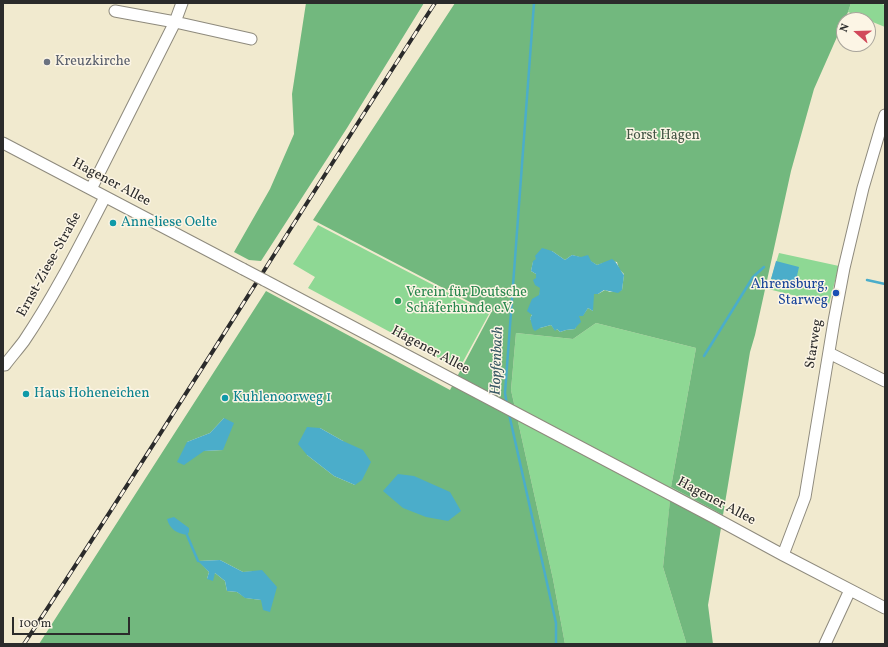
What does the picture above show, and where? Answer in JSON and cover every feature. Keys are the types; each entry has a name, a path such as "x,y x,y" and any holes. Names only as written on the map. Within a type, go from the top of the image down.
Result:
{"street":[{"path":"91,189 175,22 182,3"},
{"path":"115,11 175,22 251,39"},
{"name":"Starweg","path":"783,555 805,497 844,268 863,188 883,128 885,115"},
{"name":"Hagener Allee","path":"3,143 885,608"},
{"name":"Ernst-Ziese-Straße","path":"3,365 5,365 23,342 46,306 68,269 105,197"},
{"path":"829,353 885,381"},
{"path":"825,644 850,590"}],"green space":[{"path":"306,3 424,3 347,128 261,261 249,260 234,252 270,189 294,134 292,94"},
{"name":"Forst Hagen","path":"455,3 851,3 848,12 836,12 836,39 814,89 791,171 750,352 723,515 671,487 696,348 596,323 573,339 516,333 511,390 553,579 565,644 39,644 266,291 450,390 491,313 313,220","holes":["552,251 565,260 572,255 597,265 610,261 617,262 619,269 624,274 622,290 610,292 605,290 598,294 593,294 593,311 588,308 583,315 579,316 575,329 560,332 557,329 555,330 551,325 540,328 530,319 540,294 540,285 536,274 531,271 533,262","224,418 223,450 204,451 187,442 210,433","320,428 343,441 355,485 334,476 307,455","220,560 243,572 262,571 261,600 246,598 237,592 227,591 225,581 215,573 207,579 209,572 199,561"]},
{"path":"851,3 879,3 885,5 885,27 876,23 876,12 848,12"},
{"name":"Verein für Deutsche Schäferhunde e.V.","path":"318,225 489,314 459,369 308,288 315,277 293,264"},
{"path":"779,253 839,266 829,304 768,289"},
{"path":"596,323 696,348 671,487 723,515 721,528 670,501 663,567 686,644 565,644 553,579 511,390 516,333 573,339"},
{"path":"670,500 721,528 708,605 713,644 686,644 663,567"}],"water":[{"path":"542,248 552,251 565,260 572,255 581,257 588,255 591,261 597,265 612,259 616,262 624,275 622,290 618,293 604,290 598,294 594,294 593,311 588,308 583,316 579,316 581,322 575,329 560,332 557,329 555,331 551,325 535,331 530,318 532,315 527,311 532,299 539,295 540,288 535,285 533,280 536,278 536,274 531,271 533,261 536,259 535,256"},
{"path":"776,261 799,267 795,285 771,279"},
{"path":"224,418 234,423 223,450 204,451 184,465 177,462 187,442 210,433"},
{"path":"307,427 320,428 363,450 371,462 362,480 355,485 334,476 307,455 298,444"},
{"path":"398,474 414,476 450,492 461,511 448,521 426,517 403,508 383,491"},
{"path":"174,517 189,528 187,535 177,532 170,526 167,519"},
{"path":"220,560 243,572 262,570 277,587 270,612 263,610 261,600 245,598 237,592 227,591 225,581 215,573 213,581 207,579 209,572 198,561"}],"waterway":[{"name":"Hopfenbach","path":"507,405 505,393 534,3"},
{"path":"704,356 753,277 764,267"},
{"path":"867,280 885,284"},
{"name":"Hopfenbach","path":"509,414 556,623 556,644"},
{"path":"187,535 198,561"}],"railway":[{"path":"24,644 435,3"}],"place":[{"name":"Kreuzkirche","path":"47,62"},
{"name":"Anneliese Oelte","path":"113,223"},
{"name":"Ahrensburg, Starweg","path":"836,293"},
{"name":"Verein für Deutsche Schäferhunde e.V.","path":"398,301"},
{"name":"Haus Hoheneichen","path":"26,394"},
{"name":"Kuhlenoorweg 1","path":"225,398"}]}
